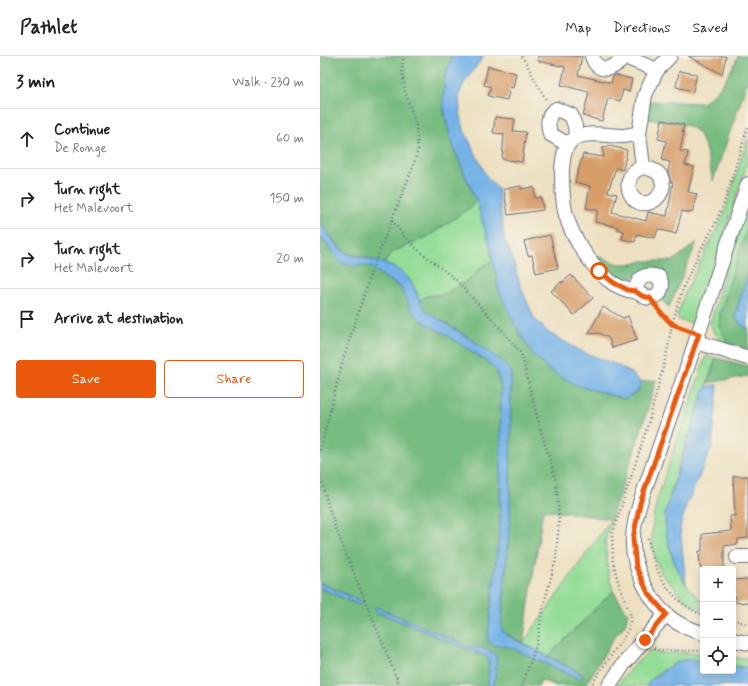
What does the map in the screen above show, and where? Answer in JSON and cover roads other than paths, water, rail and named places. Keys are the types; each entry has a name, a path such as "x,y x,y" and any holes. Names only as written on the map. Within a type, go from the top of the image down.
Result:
{"street":[{"path":"592,56 594,63 602,69 610,69 619,64 625,56 657,70"},
{"path":"643,167 639,134 645,95 657,70 670,56"},
{"path":"635,291 637,283 641,277 651,275 659,277 662,286 659,294 650,298 642,296 635,291 628,290 614,283 599,271 586,255 573,232 566,215 562,188 562,164 572,141 576,126 571,115 556,109 552,111 548,121 550,134 572,141 594,134 623,136 639,134"},
{"path":"700,632 681,625 666,614 648,593 636,567 633,539 640,503 698,338 721,262 748,184"},
{"path":"698,338 748,358"},
{"path":"609,686 624,665 666,614"},
{"path":"736,641 748,643"}],"water":[{"path":"452,56 484,56 464,83 459,95 460,111 464,130 487,177 498,189 504,239 512,256 520,285 534,318 549,333 583,352 615,364 631,373 641,382 638,391 625,399 576,385 549,370 533,355 515,325 499,291 490,247 476,200 455,151 447,125 443,102 444,86 445,77"},
{"path":"320,223 346,253 382,263 403,273 411,282 427,312 492,354 511,372 510,519 501,627 503,632 508,636 582,674 583,677 581,679 512,648 497,646 488,642 500,523 501,385 496,371 490,364 453,339 422,321 411,310 401,288 374,269 366,266 340,262 323,239"},
{"path":"748,272 748,329 741,325 735,316"},
{"path":"718,385 712,447 686,506 680,528 686,584 674,562 666,534 665,512 702,396 707,386"},
{"path":"320,583 361,601 362,603 359,605 320,588"},
{"path":"376,607 471,647 483,648 495,654 497,659 494,686 488,686 489,661 487,657 375,611 374,608"},
{"path":"693,659 700,660 700,674 736,674 736,666 748,668 748,686 646,686 653,679 676,663 683,660"}]}
